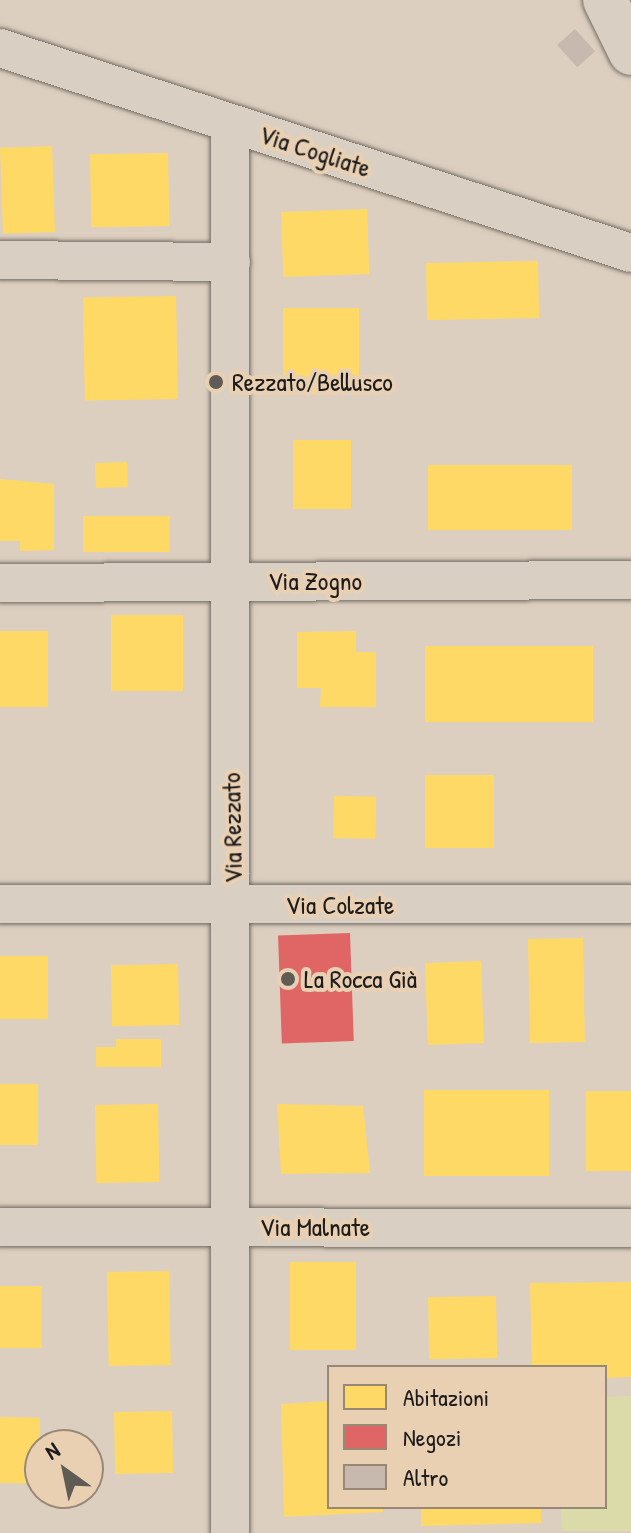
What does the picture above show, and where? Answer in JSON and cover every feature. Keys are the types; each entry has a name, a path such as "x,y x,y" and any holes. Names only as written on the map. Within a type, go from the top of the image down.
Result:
{"highway":[{"path":"605,0 631,53"}],"street":[{"name":"Via Cogliate","path":"0,48 631,253"},
{"name":"Via Rezzato","path":"230,124 233,905 229,1227 230,1533"},
{"path":"0,260 231,262"},
{"name":"Via Zogno","path":"0,583 631,580"},
{"name":"Via Colzate","path":"0,904 631,904"},
{"name":"Via Malnate","path":"0,1227 631,1228"}],"green space":[{"path":"631,1396 631,1531 562,1531 561,1509 607,1509 607,1397"}],"building: Abitazioni":[{"path":"52,146 55,232 3,234 0,148"},
{"path":"168,153 169,226 91,227 90,154"},
{"path":"367,209 369,274 283,277 281,212"},
{"path":"538,261 539,318 427,320 426,263"},
{"path":"176,296 178,399 85,401 83,298"},
{"path":"283,308 359,308 359,394 283,394"},
{"path":"293,440 351,440 351,509 293,509"},
{"path":"127,462 128,487 96,488 95,463"},
{"path":"428,465 572,465 572,530 428,530"},
{"path":"0,479 54,484 54,550 20,551 20,541 0,541"},
{"path":"83,516 170,516 170,552 83,552"},
{"path":"111,615 183,615 183,691 111,691"},
{"path":"0,631 48,631 48,707 0,707"},
{"path":"356,631 356,652 376,652 376,707 320,707 321,688 297,688 297,632"},
{"path":"425,646 593,646 593,722 425,722"},
{"path":"425,775 494,775 494,848 425,848"},
{"path":"334,796 376,797 375,839 333,838"},
{"path":"583,938 585,1042 530,1043 528,939"},
{"path":"0,956 48,956 48,1019 0,1019"},
{"path":"481,961 484,1043 428,1045 425,963"},
{"path":"178,964 179,1025 112,1026 111,965"},
{"path":"116,1039 161,1039 161,1067 96,1067 96,1047 116,1047"},
{"path":"0,1084 38,1084 38,1145 0,1145"},
{"path":"424,1090 549,1090 549,1176 424,1176"},
{"path":"586,1091 631,1091 631,1171 586,1171"},
{"path":"158,1104 159,1182 96,1183 95,1105"},
{"path":"277,1104 363,1106 370,1173 281,1174"},
{"path":"290,1262 356,1262 356,1350 290,1350"},
{"path":"169,1271 171,1365 109,1366 107,1272"},
{"path":"631,1282 631,1377 607,1378 607,1365 532,1365 530,1283"},
{"path":"0,1286 42,1286 42,1348 0,1348"},
{"path":"496,1296 497,1358 429,1359 428,1297"},
{"path":"327,1401 327,1509 383,1509 383,1512 284,1517 281,1404"},
{"path":"172,1411 173,1473 115,1474 114,1412"},
{"path":"0,1417 40,1418 40,1429 24,1429 24,1483 0,1483"},
{"path":"421,1509 541,1509 541,1523 421,1526"}],"building: Negozi":[{"path":"350,933 354,1041 282,1043 278,936"}],"building: Altro":[{"path":"575,29 595,51 577,67 557,45"}],"place":[{"name":"Rezzato/Bellusco","path":"216,382"},
{"name":"La Rocca Già","path":"288,979"}]}
